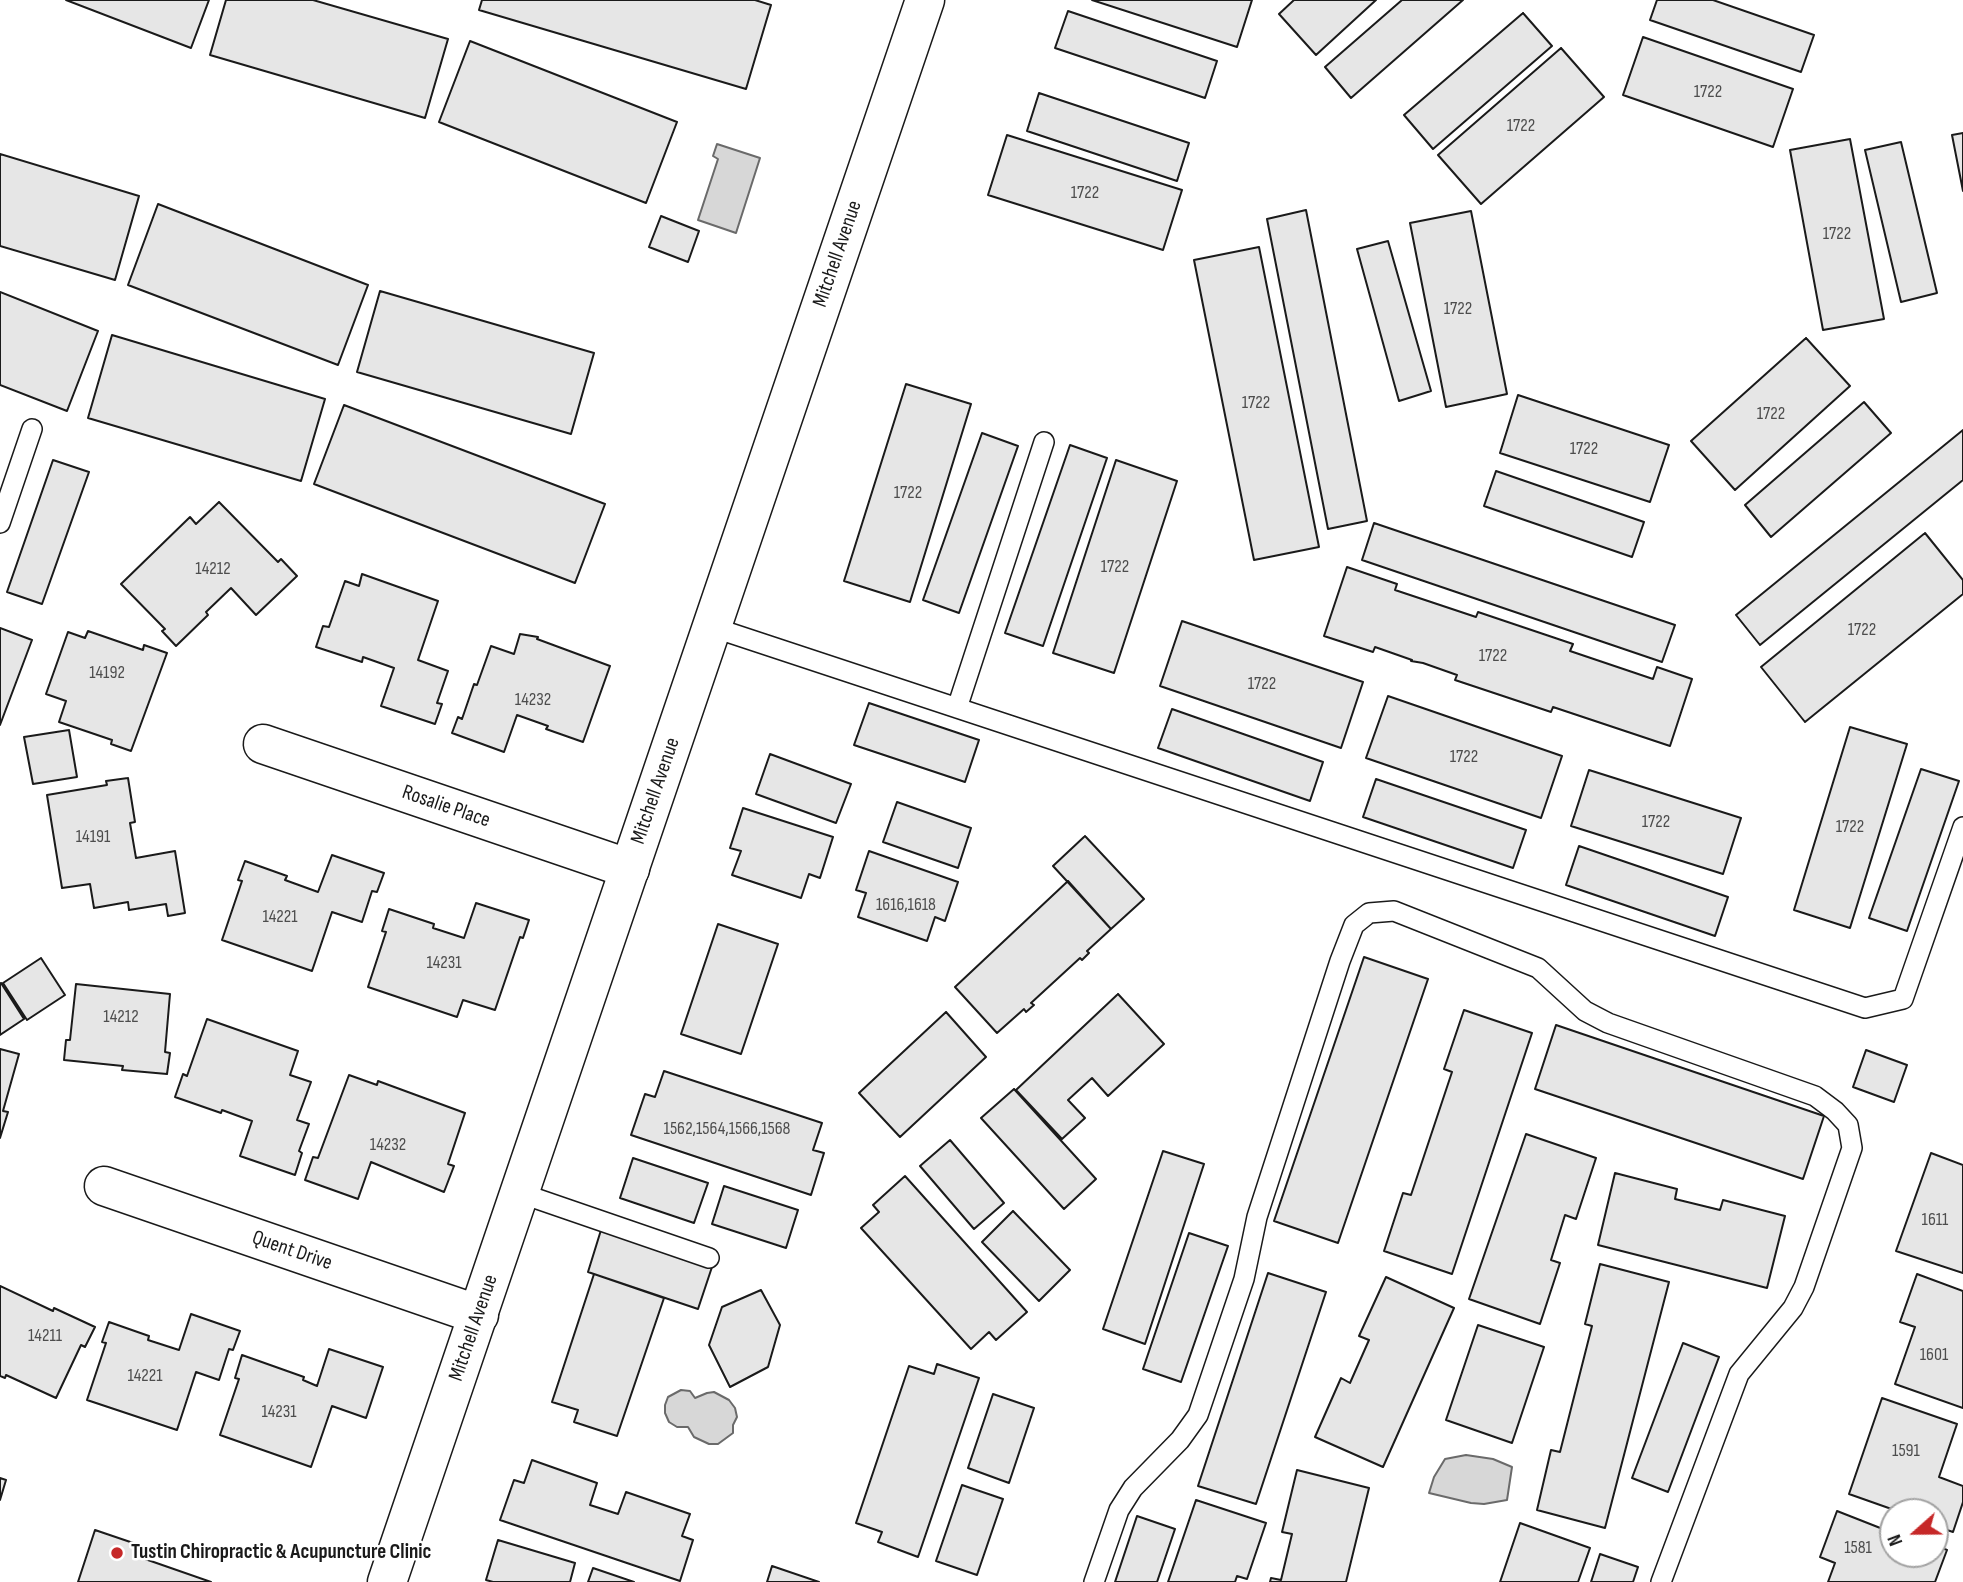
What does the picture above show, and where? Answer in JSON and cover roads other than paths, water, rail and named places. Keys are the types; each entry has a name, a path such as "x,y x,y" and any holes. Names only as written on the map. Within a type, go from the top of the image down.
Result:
{"street":[{"name":"Mitchell Avenue","path":"387,1582 925,0"},
{"name":"Rosalie Place","path":"263,744 630,869"},
{"name":"Quent Drive","path":"104,1186 479,1315"}],"lane":[{"path":"0,523 32,429"},
{"path":"957,708 1044,442"},
{"path":"712,627 1865,1008 1903,999 1963,827"},
{"path":"1094,1582 1119,1510 1133,1488 1180,1440 1198,1415 1244,1279 1261,1205 1354,925 1369,913 1394,911 1538,968 1585,1011 1608,1023 1815,1097 1835,1111 1848,1125 1852,1148 1804,1287 1793,1308 1739,1374 1661,1582"},
{"path":"520,1193 709,1258"}],"place":[{"name":"Tustin Chiropractic & Acupuncture Clinic","path":"117,1553"}]}
